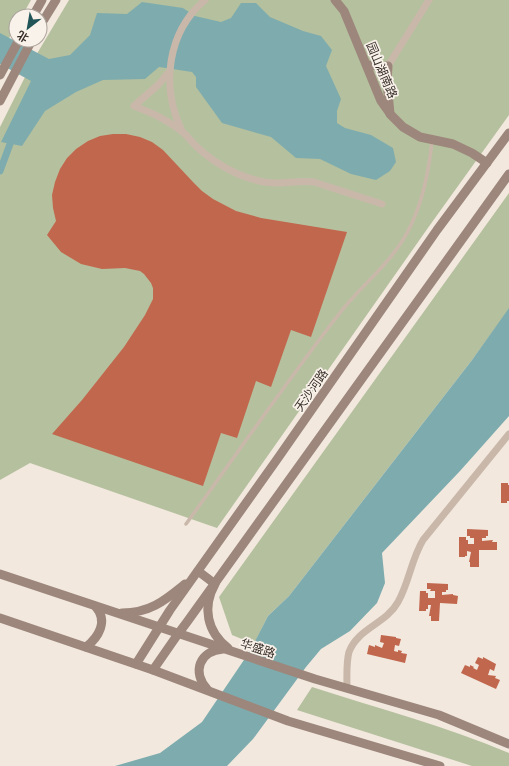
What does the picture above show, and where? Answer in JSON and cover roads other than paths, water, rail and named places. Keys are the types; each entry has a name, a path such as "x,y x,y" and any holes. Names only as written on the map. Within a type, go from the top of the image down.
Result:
{"main road":[{"path":"48,13 56,0"},
{"name":"园山湖南路","path":"335,0 344,11 381,101 390,115 403,127 420,137 453,144 472,153 487,163"},
{"path":"0,75 15,48"},
{"path":"0,101 28,48"},
{"path":"366,65 388,66 387,82 390,115"},
{"name":"天沙河路","path":"136,664 159,627 437,230 509,133"},
{"path":"153,670 509,174"},
{"name":"华盛路","path":"0,574 315,679 439,715 509,744"},
{"path":"114,612 132,613 150,608 167,599 196,574 215,584"},
{"path":"215,584 208,600 208,617 214,633 232,652"},
{"path":"86,647 95,640 101,626 101,615 96,606"},
{"path":"0,618 207,689 288,721 440,766"},
{"path":"207,689 202,683 199,675 199,667 202,659 208,653 216,650 224,649 232,652"}],"street":[{"path":"388,66 429,0"},
{"path":"181,131 172,106 169,89 171,59 179,34 193,12 204,1"},
{"path":"169,72 158,85 134,106 158,115 181,131 205,154 226,169 238,174 276,183 306,181 314,182 382,204"},
{"path":"347,688 347,662 354,642 362,634 392,612 401,596 414,555 422,540 509,434"}],"lane":[{"path":"186,524 339,313 390,258 402,241 411,226 426,186 432,140"}],"water":[{"path":"142,2 183,8 195,16 221,22 231,18 241,3 256,3 270,17 303,31 321,36 332,50 326,66 341,99 337,111 337,123 345,128 371,135 393,148 396,162 390,171 376,180 351,174 320,159 296,158 271,137 222,123 196,87 196,77 192,72 159,67 145,79 103,80 76,92 45,111 22,146 1,142 31,81 0,64 0,33 8,37 8,48 28,48 49,59 70,55 90,35 97,13 127,14"},
{"path":"509,308 509,416 460,471 382,553 385,583 377,603 350,631 321,649 253,739 227,766 115,766 160,753 202,722 250,651 268,616 289,596 472,360"}],"waterway":[{"path":"0,171 10,144"}]}
